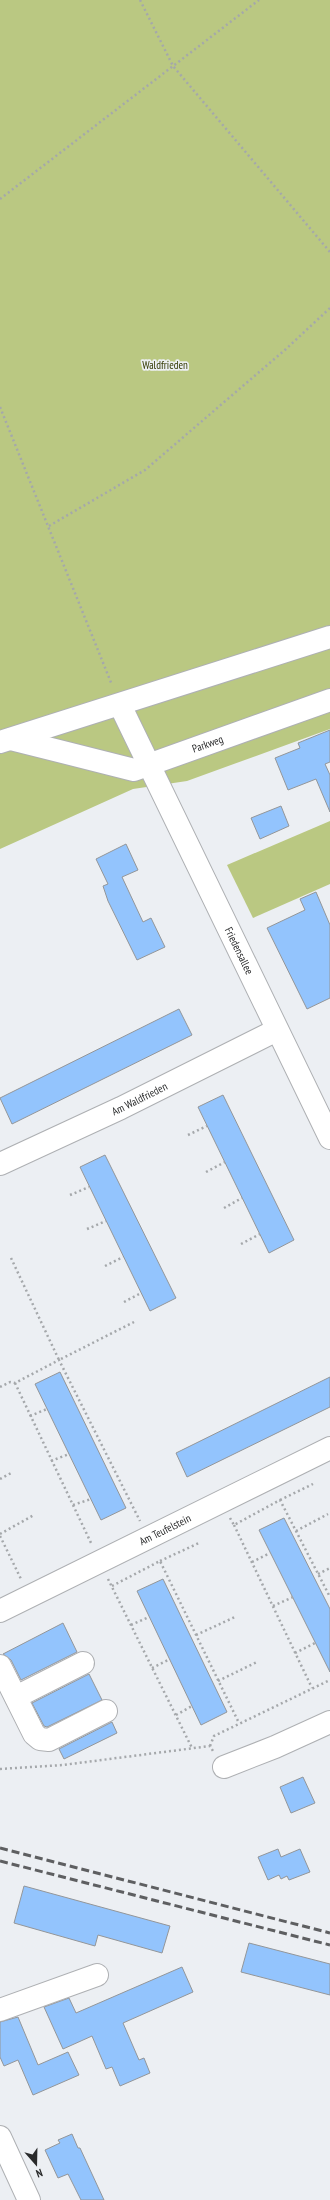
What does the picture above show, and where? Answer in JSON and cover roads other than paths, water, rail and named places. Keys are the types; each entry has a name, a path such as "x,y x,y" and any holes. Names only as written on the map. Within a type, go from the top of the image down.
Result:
{"street":[{"path":"5,740 330,637"},
{"name":"Parkweg","path":"5,740 134,770 330,700"},
{"path":"120,704 148,765"},
{"name":"Friedensallee","path":"148,765 330,1138"},
{"name":"Am Waldfrieden","path":"0,1164 121,1108 277,1030"},
{"name":"Am Teufelstein","path":"0,1611 330,1448"},
{"path":"16,1697 83,1663"},
{"path":"0,1666 34,1734 40,1739 48,1740 106,1711"},
{"path":"224,1767 275,1747 330,1722"},
{"path":"0,2010 97,1975"},
{"path":"0,2137 29,2200"}],"railway":[{"path":"0,1848 330,1933"},
{"path":"0,1861 330,1945"}],"park label":[{"name":"Waldfrieden","path":"165,365"}]}
